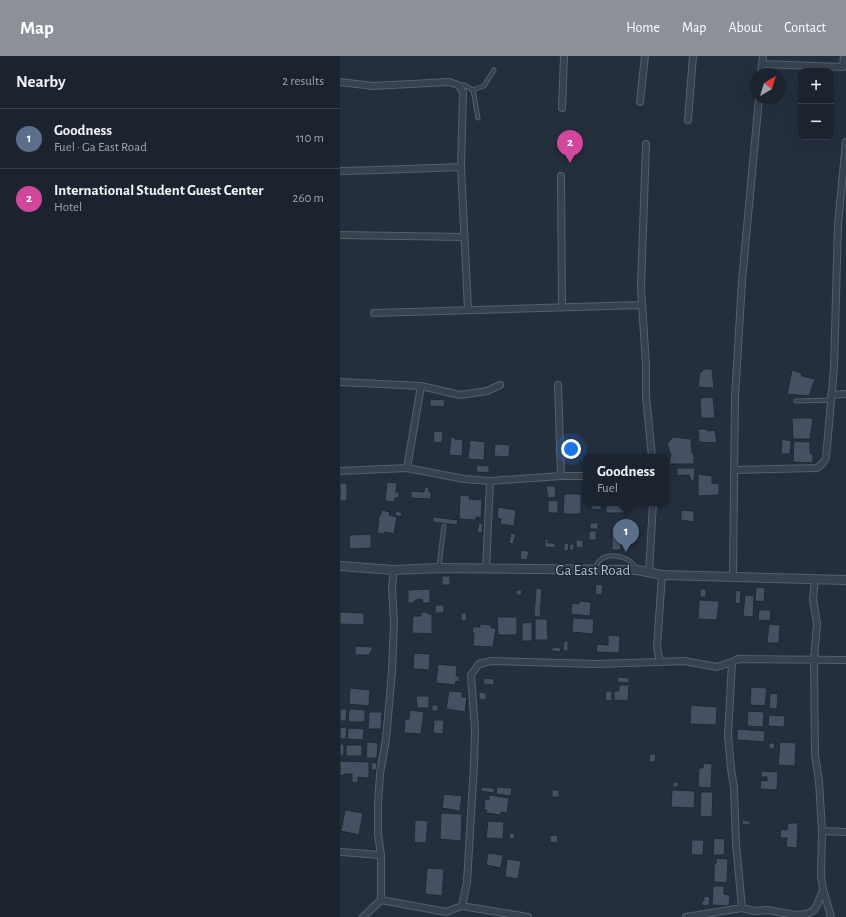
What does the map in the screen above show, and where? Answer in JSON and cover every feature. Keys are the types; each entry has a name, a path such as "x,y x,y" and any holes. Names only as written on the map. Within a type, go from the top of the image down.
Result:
{"street":[{"path":"562,108 564,56"},
{"path":"640,102 645,56"},
{"path":"688,120 694,56"},
{"path":"762,68 763,56"},
{"path":"762,64 845,67 844,56"},
{"path":"340,82 373,86 449,82 458,85 463,92 461,167 468,310"},
{"path":"733,577 735,397 741,296 758,104"},
{"path":"735,470 817,468 826,458 834,368 838,224 846,142"},
{"path":"646,144 641,288 646,365 646,396 652,454"},
{"path":"340,171 461,167"},
{"path":"561,176 562,308"},
{"path":"340,235 464,237"},
{"path":"374,313 642,305"},
{"path":"340,382 422,386 460,395 487,391 500,385"},
{"path":"407,468 422,386"},
{"path":"558,386 561,476"},
{"path":"831,398 846,394"},
{"path":"340,471 407,468 464,479 490,482 561,476 583,476"},
{"path":"486,569 490,482"},
{"path":"649,572 653,506"},
{"name":"Ga East Road","path":"340,566 394,570 439,568 594,571 637,570 662,575 846,580"},
{"path":"363,917 381,900 381,855 378,834 378,804 380,774 386,739 392,666 394,622 392,588 394,570"},
{"path":"660,662 657,647 662,575"},
{"path":"815,579 813,599 817,624 814,659 815,755 820,781 823,889 831,917"},
{"path":"462,906 467,882 474,765 475,730 472,674 479,664 491,661 596,664 684,661 717,667 738,659 846,660"},
{"path":"732,662 728,735 734,788 736,844 742,908"},
{"path":"822,831 846,832"},
{"path":"340,852 381,855"},
{"path":"686,917 708,915 742,908 754,911 766,910 795,915 807,914 814,910 823,889"},
{"path":"381,900 446,914 462,906 528,917"}],"lane":[{"path":"458,85 464,85 473,90 484,86 494,70"},
{"path":"473,90 478,118"},
{"path":"796,401 831,398"},
{"path":"439,568 444,526"},
{"path":"594,571 598,561 604,557 610,556 625,557 634,564 637,570"}],"building":[{"path":"703,369 712,369 714,388 698,387 700,371 702,372"},
{"path":"792,370 801,373 802,376 815,379 809,396 787,394"},
{"path":"713,397 715,418 701,418 700,398"},
{"path":"430,399 445,400 444,407 430,406"},
{"path":"792,418 813,418 810,439 793,439"},
{"path":"698,429 707,429 707,431 715,430 717,443 699,442"},
{"path":"434,431 443,432 442,443 433,442"},
{"path":"451,437 463,440 462,456 449,455"},
{"path":"673,437 691,439 694,464 669,464 671,455 667,444"},
{"path":"782,439 791,441 790,454 781,454"},
{"path":"470,440 485,442 484,460 468,459"},
{"path":"794,441 810,442 810,453 813,455 813,463 793,462"},
{"path":"495,444 510,445 509,457 494,456"},
{"path":"477,465 489,466 489,473 476,472"},
{"path":"677,468 695,468 694,481 691,480 689,475 677,476"},
{"path":"698,474 712,476 712,483 719,484 719,495 698,496"},
{"path":"387,482 397,483 396,492 399,492 399,498 395,498 395,502 385,501"},
{"path":"340,483 347,483 347,501 340,501"},
{"path":"546,486 555,486 556,497 548,498"},
{"path":"425,487 429,488 429,492 431,492 431,499 411,498 411,491 424,492"},
{"path":"564,494 581,494 581,514 563,514"},
{"path":"460,495 470,496 469,499 482,500 481,518 476,517 476,520 459,519"},
{"path":"548,500 558,501 558,513 548,513"},
{"path":"591,506 601,506 601,510 591,509"},
{"path":"606,506 625,506 625,513 606,513"},
{"path":"498,507 516,510 514,526 500,524 501,519 497,518"},
{"path":"382,510 390,512 389,515 397,517 394,534 385,532 384,534 377,533 379,516"},
{"path":"681,510 694,511 694,522 681,520"},
{"path":"396,511 402,513 401,517 395,515"},
{"path":"433,517 458,520 457,525 433,522"},
{"path":"479,523 483,523 482,533 477,532"},
{"path":"590,523 598,523 598,529 590,529"},
{"path":"612,527 622,527 621,550 612,550"},
{"path":"589,531 596,531 596,540 589,540"},
{"path":"511,533 516,534 513,544 509,543"},
{"path":"371,534 371,548 350,549 349,535"},
{"path":"545,539 548,539 548,543 555,543 555,548 545,547"},
{"path":"576,540 583,540 583,548 576,547"},
{"path":"564,543 569,544 568,551 564,551"},
{"path":"570,544 574,544 574,550 569,550"},
{"path":"521,550 529,551 527,560 520,559"},
{"path":"442,576 450,576 450,585 442,585"},
{"path":"596,584 603,585 602,595 595,594"},
{"path":"756,587 765,588 764,602 755,601"},
{"path":"536,588 542,589 540,617 534,617"},
{"path":"430,589 430,603 423,603 422,599 415,600 413,603 408,603 408,590"},
{"path":"700,589 706,589 706,597 700,597"},
{"path":"516,590 522,590 521,595 516,595"},
{"path":"736,590 741,591 740,604 735,603"},
{"path":"745,595 754,596 753,617 743,616"},
{"path":"699,600 719,601 717,620 698,619"},
{"path":"579,601 591,602 590,616 571,614 572,603 579,604"},
{"path":"435,605 444,605 444,613 435,613"},
{"path":"759,610 771,610 770,621 758,620"},
{"path":"340,612 364,613 364,625 340,624"},
{"path":"421,612 428,612 428,614 432,614 432,634 412,633 413,616 421,616"},
{"path":"461,613 467,613 466,621 461,621"},
{"path":"497,617 517,617 517,635 498,635"},
{"path":"573,618 594,619 593,634 572,632"},
{"path":"535,619 547,619 548,640 535,640"},
{"path":"532,622 532,641 522,641 522,623"},
{"path":"480,624 491,625 491,628 496,628 493,647 473,646 473,627 480,627"},
{"path":"769,624 780,625 779,643 767,643"},
{"path":"608,635 620,636 619,653 596,652 597,644 608,645"},
{"path":"564,641 568,641 568,651 563,651"},
{"path":"355,646 372,647 372,652 370,652 370,655 355,655"},
{"path":"552,647 561,648 560,652 552,651"},
{"path":"414,653 430,654 429,670 413,669"},
{"path":"438,664 457,666 456,676 459,676 459,682 456,681 455,685 436,683"},
{"path":"618,677 629,678 629,683 617,682"},
{"path":"484,678 494,679 494,685 483,684"},
{"path":"619,685 629,685 628,701 614,700 614,691 619,691"},
{"path":"751,687 767,688 765,706 750,705"},
{"path":"350,688 370,690 369,706 349,704"},
{"path":"449,691 462,692 462,697 467,697 465,712 446,709"},
{"path":"606,691 612,691 612,701 605,700"},
{"path":"479,692 486,693 486,700 479,699"},
{"path":"770,693 778,694 777,709 769,708"},
{"path":"416,696 429,696 429,708 417,708"},
{"path":"432,705 438,705 438,711 432,711"},
{"path":"691,705 717,707 716,725 690,724"},
{"path":"340,709 347,709 346,721 340,721"},
{"path":"349,709 365,710 365,722 348,722"},
{"path":"410,710 424,712 421,734 404,733 405,719 409,719"},
{"path":"748,711 764,712 763,727 747,726"},
{"path":"369,712 382,712 381,729 368,729"},
{"path":"769,715 785,716 784,727 768,726"},
{"path":"434,720 444,720 443,734 433,733"},
{"path":"340,727 347,728 346,739 340,739"},
{"path":"348,728 364,729 363,740 347,739"},
{"path":"737,729 765,731 764,742 737,740"},
{"path":"367,742 378,743 377,758 366,758"},
{"path":"780,742 796,743 795,766 778,765"},
{"path":"769,743 775,743 774,749 769,749"},
{"path":"340,744 344,744 344,755 340,755"},
{"path":"346,745 362,745 362,756 346,756"},
{"path":"650,754 656,754 655,762 649,762"},
{"path":"340,761 369,762 369,778 358,777 358,783 352,782 352,774 344,774 343,776 340,775"},
{"path":"372,762 377,763 376,770 371,770"},
{"path":"703,763 712,764 711,788 698,787 699,768 703,768"},
{"path":"761,771 778,772 777,790 760,789 761,780 767,781 767,777 761,777"},
{"path":"673,782 678,782 678,787 673,787"},
{"path":"481,787 494,788 494,793 481,791"},
{"path":"497,787 512,788 511,796 496,794"},
{"path":"552,790 559,790 559,797 552,797"},
{"path":"672,790 695,791 694,808 671,807"},
{"path":"701,792 713,792 712,817 700,816"},
{"path":"444,794 462,796 460,811 442,808"},
{"path":"489,795 509,798 507,813 501,812 501,815 486,813 487,810 484,810 485,799 489,800"},
{"path":"345,810 363,813 359,835 341,831"},
{"path":"441,813 462,814 461,841 440,839"},
{"path":"415,820 428,821 426,843 414,842"},
{"path":"742,820 750,821 750,825 742,824"},
{"path":"488,821 504,822 503,839 486,838"},
{"path":"788,823 798,823 797,848 786,847 787,838 780,838 781,829 787,830"},
{"path":"510,833 515,834 514,839 509,839"},
{"path":"550,835 558,836 557,843 550,842"},
{"path":"714,838 725,839 724,855 713,855"},
{"path":"692,840 704,840 703,855 691,855"},
{"path":"488,853 503,855 501,868 486,865"},
{"path":"716,858 728,859 727,883 714,882 714,864 716,864"},
{"path":"507,859 521,861 518,879 505,877"},
{"path":"427,868 444,869 442,896 425,894"},
{"path":"713,886 724,886 724,894 730,895 729,906 712,905"},
{"path":"704,896 710,897 709,906 701,905 702,901 704,901"}],"place":[{"name":"International Student Guest Center","path":"570,163"},
{"name":"Goodness","path":"626,552"}]}
